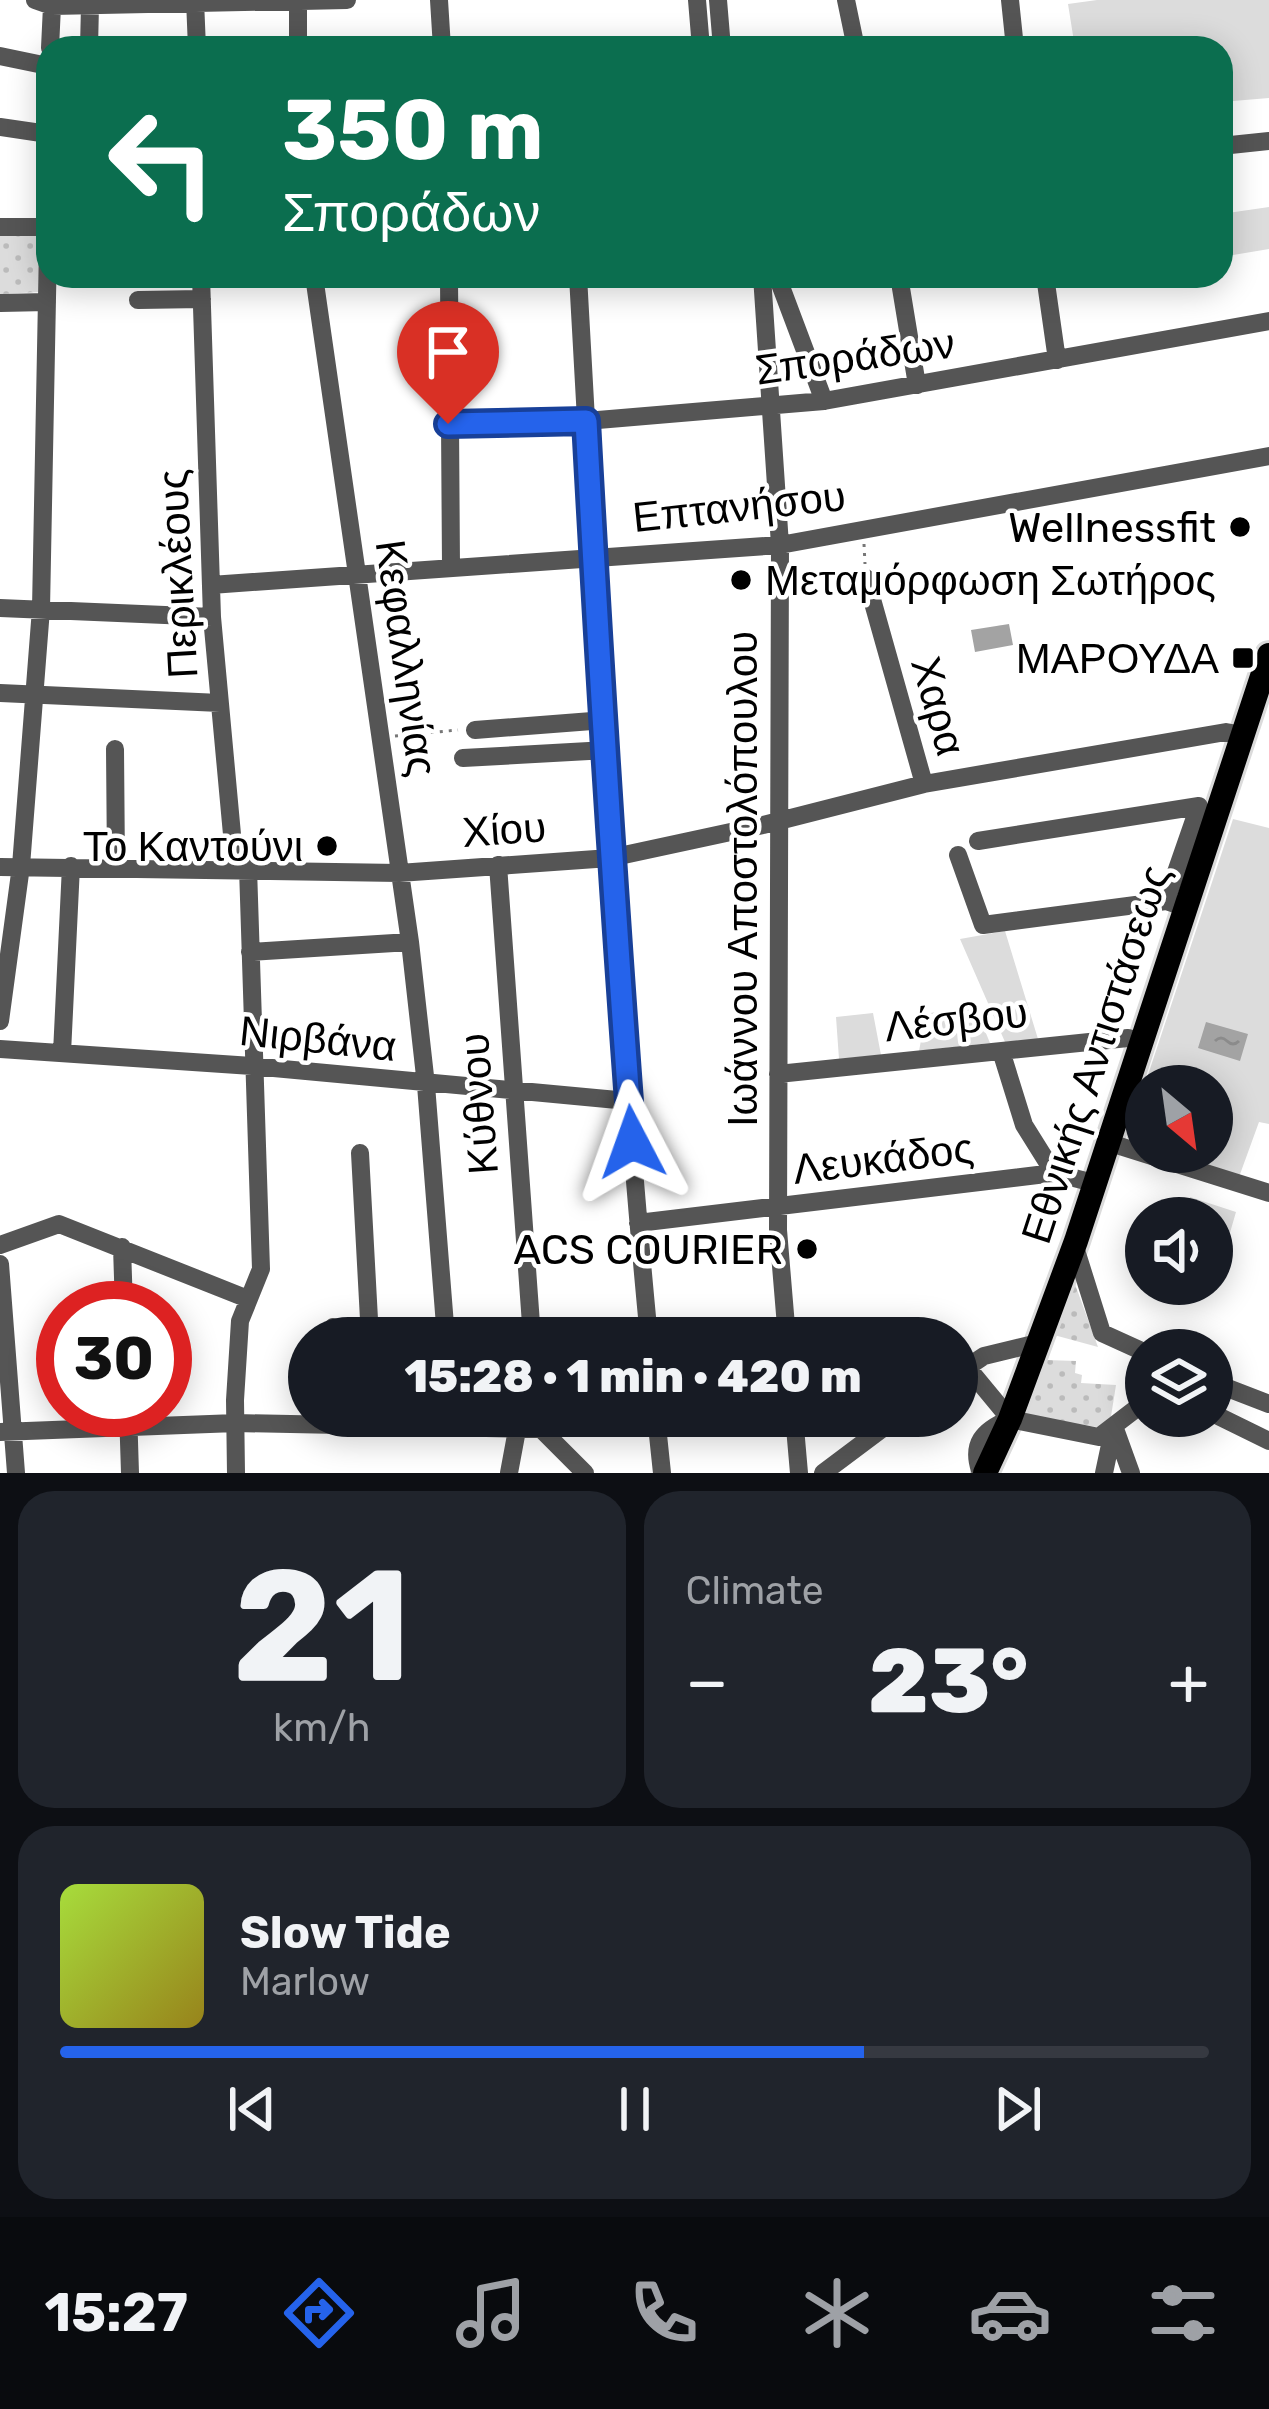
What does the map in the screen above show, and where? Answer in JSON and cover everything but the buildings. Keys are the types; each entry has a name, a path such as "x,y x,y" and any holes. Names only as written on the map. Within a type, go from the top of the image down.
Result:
{"main road":[{"name":"Εθνικής Αντιστάσεως","path":"983,1473 1010,1419 1074,1244 1089,1182 1108,1142 1141,1041 1176,904 1269,655"}],"street":[{"path":"48,36 44,3 347,0"},
{"path":"439,0 441,36"},
{"path":"697,0 700,36"},
{"path":"718,0 721,36"},
{"path":"846,0 854,36"},
{"path":"1010,0 1014,36"},
{"path":"195,2 196,36"},
{"path":"301,36 311,2"},
{"path":"89,36 90,5"},
{"path":"0,56 36,64"},
{"path":"0,127 36,132"},
{"path":"1233,145 1269,141"},
{"path":"0,227 36,227"},
{"path":"0,1021 22,866 41,609 47,288"},
{"name":"Περικλέους","path":"202,288 212,617 250,952 260,1269 240,1321 236,1473"},
{"name":"Κεφαλληνίας","path":"316,288 410,942 444,1317"},
{"path":"449,288 451,567"},
{"path":"579,288 610,858 647,1317"},
{"name":"Ιωάννου Αποστολόπουλου","path":"763,288 780,545 778,1207 786,1317"},
{"path":"782,288 824,400"},
{"path":"901,288 917,385"},
{"path":"1047,288 1057,360"},
{"path":"138,300 202,299"},
{"path":"0,303 47,302"},
{"name":"Σποράδων","path":"448,424 586,421 824,400 1269,320"},
{"name":"Επτανήσου","path":"211,585 780,545 1269,456"},
{"name":"Χαρα","path":"866,578 924,784"},
{"path":"0,608 212,617"},
{"path":"0,693 220,703"},
{"path":"475,730 605,720"},
{"name":"Χίου","path":"0,867 399,872 610,858 924,784 1226,732 1243,734"},
{"path":"115,749 116,866"},
{"path":"463,758 607,750"},
{"path":"977,841 1208,809"},
{"path":"958,855 983,925 1176,904"},
{"name":"Κύθνου","path":"498,865 530,1317"},
{"path":"62,1053 71,866"},
{"path":"250,952 410,942"},
{"name":"Λέσβου","path":"778,1073 1128,1038 1141,1041"},
{"name":"Νιρβάνα","path":"0,1049 252,1066 628,1101"},
{"path":"1000,1051 1024,1125 1059,1174"},
{"path":"1108,1142 1269,1193"},
{"path":"360,1153 367,1317"},
{"name":"Λευκάδος","path":"638,1223 1059,1174 1089,1182"},
{"path":"0,1246 59,1224 248,1299"},
{"path":"1074,1244 1102,1333 1125,1344"},
{"path":"122,1246 123,1281"},
{"path":"0,1264 6,1431 16,1473"},
{"path":"978,1362 1002,1349 1038,1343"},
{"path":"978,1386 1010,1419 1100,1437 1125,1417"},
{"path":"1233,1390 1269,1404"},
{"path":"192,1421 288,1423"},
{"path":"1233,1424 1269,1442"},
{"path":"1104,1473 1114,1426"},
{"path":"1114,1426 1131,1473"},
{"path":"6,1431 36,1428"},
{"path":"129,1437 130,1473"},
{"path":"509,1473 524,1437"},
{"path":"545,1437 585,1473"},
{"path":"658,1437 662,1473"},
{"path":"796,1437 799,1473"},
{"path":"823,1473 871,1437"}],"path":[{"path":"863,530 866,578"},
{"path":"382,737 475,730"}],"shaded area":[{"path":"1269,0 1269,98 1233,101 1233,36 1073,36 1068,4"},
{"path":"1269,207 1269,249 1233,255 1233,212"},
{"path":"36,232 36,288 41,292 0,294 0,234"},
{"path":"1233,819 1269,828 1269,1124 1259,1122 1239,1177 1227,1173 1233,1173 1233,1065 1151,1065"},
{"path":"1005,931 1038,1039 1005,1042 960,939"},
{"path":"974,1004 990,1043 919,1051 926,1014"},
{"path":"873,1013 881,1055 839,1059 836,1017"},
{"path":"1072,1276 1098,1347 1054,1335"},
{"path":"1046,1360 1076,1361 1075,1373 1082,1375 1081,1383 1116,1385 1109,1429 1021,1415"}],"water":[{"path":"1009,624 1013,645 975,652 971,630"},
{"path":"1206,1022 1248,1034 1240,1061 1198,1048"}],"place":[{"name":"Wellnessfit","path":"1240,527"},
{"name":"Μεταμόρφωση Σωτήρος","path":"741,580"},
{"name":"ΜΑΡΟΥΔΑ","path":"1243,658"},
{"name":"Το Καντούνι","path":"327,846"},
{"name":"ACS COURIER","path":"807,1249"}],"route":[{"path":"448,424 586,421 610,858 632,1142"}]}
